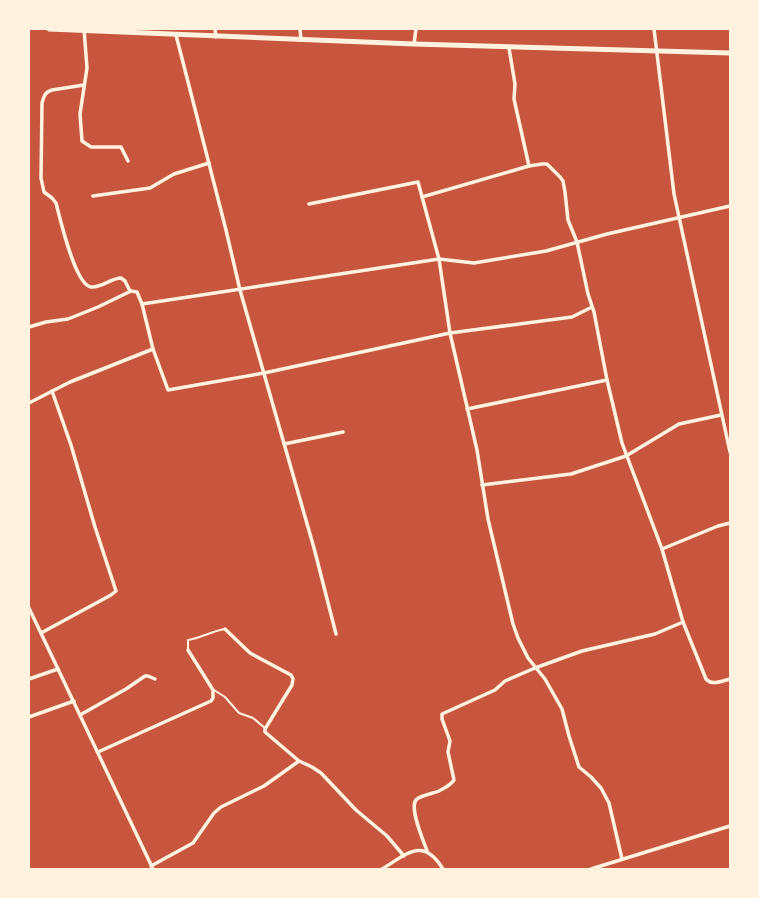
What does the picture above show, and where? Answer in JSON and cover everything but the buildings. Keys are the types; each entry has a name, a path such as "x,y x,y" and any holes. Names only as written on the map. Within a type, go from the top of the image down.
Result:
{"main road":[{"path":"48,29 509,48 730,53"}],"street":[{"path":"215,29 216,37"},
{"path":"300,29 301,40"},
{"path":"414,44 416,29"},
{"path":"654,29 658,51 674,194 730,452"},
{"path":"84,30 86,68 80,114 82,141 91,147 121,147 128,161"},
{"path":"176,35 240,290 314,548 336,634"},
{"path":"509,48 515,84 514,99 529,166"},
{"path":"84,85 48,91 44,96 42,103 41,178 44,192 56,203 74,263 86,285 90,287 96,286 121,278 130,291"},
{"path":"93,196 150,188 174,174 208,163"},
{"path":"422,196 529,166 542,164 547,164 563,181 566,192 568,220 576,242 592,307 617,424 626,456 662,548 683,622 706,679 713,683 730,679"},
{"path":"309,204 418,182 439,259 450,333 477,450 482,485 497,560 514,624 522,646 535,668 545,679 562,709 579,766 601,788 609,803 622,859"},
{"path":"142,304 439,259 474,263 546,251 607,234 730,206"},
{"path":"29,327 46,322 68,319 98,307 130,291 137,292 142,304 153,349 168,390 264,373 450,333 572,317 592,307"},
{"path":"29,403 70,382 153,349"},
{"path":"467,409 607,380"},
{"path":"41,633 116,591 95,527 71,445 52,391"},
{"path":"482,485 571,474 626,456 679,424 721,414"},
{"path":"284,444 343,432"},
{"path":"662,548 730,523"},
{"path":"29,608 152,868 193,843 214,813 221,807 264,786 299,762"},
{"path":"443,869 435,858 427,851 415,815 414,804 417,799 436,792 451,784 454,780 448,752 450,741 442,719 442,714 495,690 505,681 535,668 582,651 655,634 683,622"},
{"path":"225,629 250,653 291,675 292,677 292,685 265,728 265,732 299,762 312,767 321,773 356,810 387,836 404,856"},
{"path":"98,752 207,704 213,698 213,690 188,650"},
{"path":"29,679 58,669"},
{"path":"80,715 113,697 146,676 155,679"},
{"path":"29,717 74,701"},
{"path":"591,869 601,868 622,859 730,826"},
{"path":"382,869 414,851 427,851"}],"lane":[{"path":"188,650 188,640 200,638 213,631 225,629"},
{"path":"213,690 224,697 239,713 253,718 265,728"}]}
